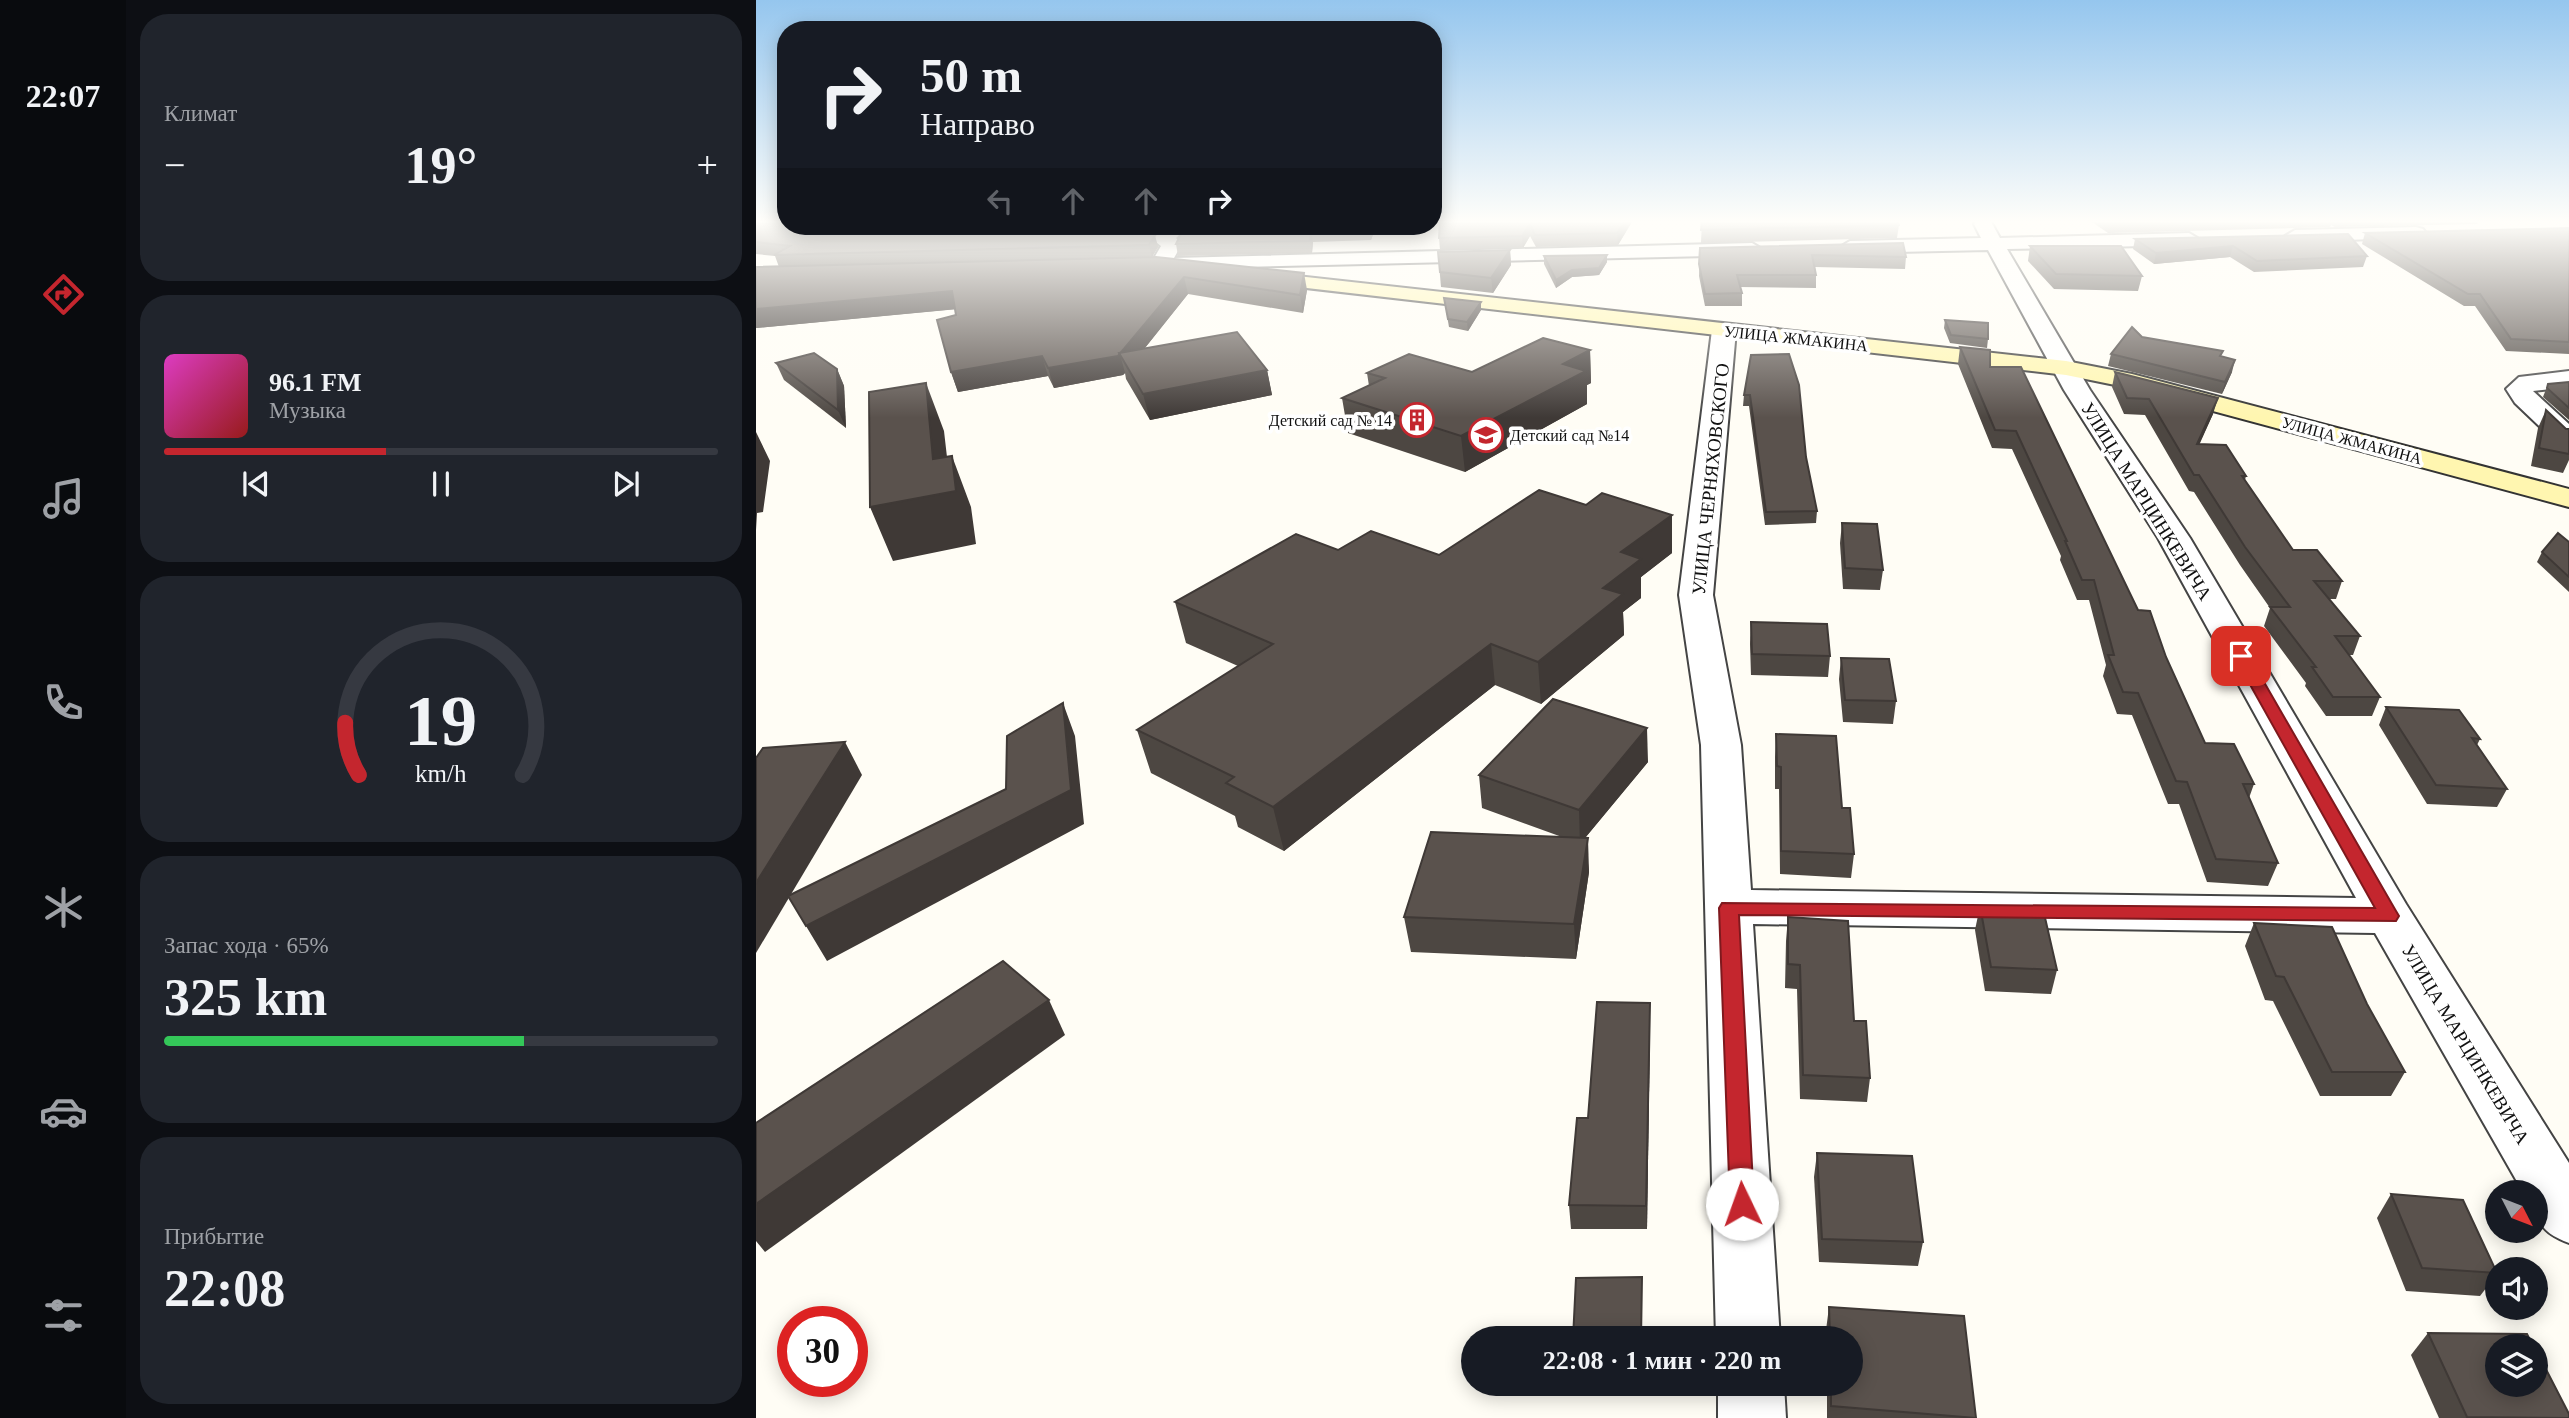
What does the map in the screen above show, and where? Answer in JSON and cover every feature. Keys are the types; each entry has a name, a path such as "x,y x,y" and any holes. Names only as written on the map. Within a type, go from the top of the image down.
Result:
{"street":[{"name":"УЛИЦА ЖМАКИНА","path":"1339,286 2066,368 2123,379 2569,498"},
{"name":"УЛИЦА МАРЦИНКЕВИЧА","path":"2019,286 2077,390 2174,538 2389,916 2569,1216"},
{"name":"УЛИЦА ЧЕРНЯХОВСКОГО","path":"1724,330 1696,595 1721,745 1747,1326"},
{"path":"2569,379 2528,382 2519,389 2569,439"},
{"path":"1729,908 2389,916"},
{"path":"1751,1396 1752,1418"}],"building":[{"path":"756,286 1176,286 1118,356 1048,368 1042,356 951,372 937,320 956,315 952,291 756,309"},
{"path":"1243,286 1302,286 1300,295"},
{"path":"1703,286 1740,286 1742,293 1705,294"},
{"path":"2455,286 2569,286 2569,342 2511,339 2480,294 2468,294"},
{"path":"1444,298 1481,302 1467,322 1448,319"},
{"path":"1945,320 1988,323 1988,339 1951,335"},
{"path":"2132,327 2142,337 2223,351 2220,356 2235,360 2225,382 2111,354"},
{"path":"1237,332 1267,370 1143,394 1119,353"},
{"path":"1543,338 1590,350 1563,364 1586,371 1461,436 1342,398 1385,378 1367,373 1409,354 1472,372"},
{"path":"1960,347 1990,350 1990,367 2021,367 2138,610 2150,611 2166,657 2205,743 2234,744 2254,784 2243,784 2278,863 2216,859 2187,782 2176,781 2138,693 2123,692 2108,655 2114,655 2094,580 2082,580 2016,431 1995,430"},
{"path":"814,353 837,369 838,410 776,363"},
{"path":"1789,354 1799,385 1806,457 1817,511 1766,512 1750,395 1744,395 1751,355"},
{"path":"2115,372 2218,398 2197,444 2226,445 2246,476 2242,476 2293,550 2317,550 2342,581 2314,581 2360,636 2335,636 2380,697 2333,697 2312,667 2316,667 2270,607 2290,607 2245,547 2199,475 2194,475 2149,399 2127,398"},
{"path":"2569,382 2569,408 2547,388 2548,384"},
{"path":"926,383 933,459 952,456 956,491 870,507 869,392"},
{"path":"2546,410 2569,429 2569,454 2539,448"},
{"path":"1539,490 1586,505 1602,493 1672,515 1621,552 1641,559 1603,588 1623,594 1538,662 1491,644 1273,807 1226,783 1234,777 1137,730 1273,644 1175,602 1296,534 1338,550 1371,531 1439,555"},
{"path":"1842,523 1877,524 1883,570 1845,568"},
{"path":"2558,533 2569,542 2569,577 2542,552"},
{"path":"1751,622 1827,624 1830,656 1752,654"},
{"path":"1841,658 1889,659 1896,701 1845,700"},
{"path":"1553,699 1647,728 1579,810 1479,775"},
{"path":"1063,703 1071,790 806,926 788,896 1006,789 1007,736"},
{"path":"2386,707 2459,710 2480,739 2472,738 2507,789 2436,785"},
{"path":"1776,734 1836,736 1842,808 1850,808 1854,854 1781,851 1781,767 1777,766"},
{"path":"845,742 756,883 756,758 763,748"},
{"path":"1431,832 1588,838 1574,924 1404,917"},
{"path":"1980,906 2043,909 2057,970 1991,967"},
{"path":"1788,917 1848,921 1854,1021 1866,1021 1870,1078 1803,1075 1800,965 1788,964"},
{"path":"2254,923 2332,927 2367,1004 2405,1072 2332,1072 2284,977 2276,976"},
{"path":"1003,961 1049,1000 756,1204 756,1123"},
{"path":"1597,1002 1650,1003 1646,1206 1569,1205 1577,1118 1588,1118"},
{"path":"1817,1153 1912,1156 1923,1242 1822,1239"},
{"path":"2391,1194 2463,1200 2490,1257 2485,1257 2485,1272 2422,1268"},
{"path":"1642,1277 1641,1326 1574,1326 1576,1278"},
{"path":"1829,1307 1964,1316 1976,1418 1831,1406 1831,1396 1863,1396 1863,1326 1830,1326"},
{"path":"2428,1333 2527,1334 2485,1334 2485,1397 2548,1397 2548,1373 2569,1418 2467,1417"}],"place":[{"name":"Детский сад № 14","path":"1417,420"},
{"name":"Детский сад №14","path":"1486,435"}],"route":[{"path":"1742,1204 1729,908 2389,916 2241,656"}]}
